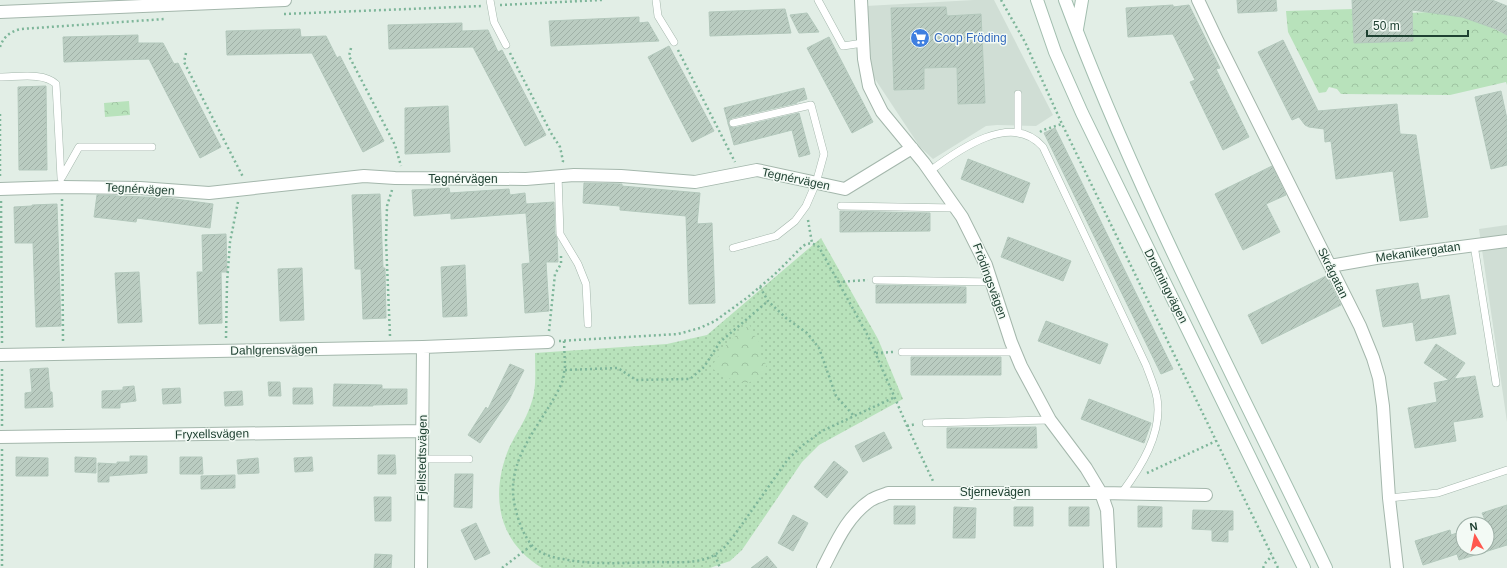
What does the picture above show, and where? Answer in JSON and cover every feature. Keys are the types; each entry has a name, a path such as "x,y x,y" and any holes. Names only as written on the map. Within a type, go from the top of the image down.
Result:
{"street":[{"path":"0,12 284,0"},
{"name":"Frödingsvägen","path":"861,0 864,59 869,86 882,112 930,171 956,208 974,238 992,282 1021,366 1050,420 1086,468 1101,493 1108,510 1110,568"},
{"name":"Drottningvägen","path":"1037,0 1055,52 1082,113 1304,568"},
{"name":"Drottningvägen","path":"1065,0 1105,102 1171,250 1326,568"},
{"path":"1076,30 1082,0"},
{"name":"Skrågatan","path":"1198,0 1360,326 1373,358 1379,378 1383,406 1389,498 1397,568"},
{"name":"Tegnérvägen","path":"0,189 62,182 209,193 364,176 400,178 526,179 558,175 621,176 695,182 757,170 845,189 912,148"},
{"name":"Mekanikergatan","path":"1330,266 1376,258 1507,240"},
{"name":"Dahlgrensvägen","path":"0,355 391,348 548,342"},
{"name":"Fjellstedtsvägen","path":"421,568 424,347"},
{"name":"Fryxellsvägen","path":"0,437 423,431"},
{"name":"Stjernevägen","path":"823,568 844,528 859,509 872,499 888,493 1101,493 1206,495"}],"lane":[{"path":"656,0 658,16 674,42"},
{"path":"818,0 843,46 863,43"},
{"path":"490,3 494,22 506,45"},
{"path":"0,77 43,76 56,84 62,182"},
{"path":"1018,94 1018,133"},
{"path":"733,123 811,105 824,154 816,183 806,206 795,222 776,236 733,248"},
{"path":"930,171 953,154 977,140 998,134 1018,133 1034,138 1046,152 1146,365 1157,397 1158,413 1154,436 1131,481 1121,494"},
{"path":"62,182 79,147 152,148"},
{"path":"558,175 560,234 578,264 586,284 588,324"},
{"path":"842,206 956,208"},
{"path":"1474,245 1496,383"},
{"path":"876,280 992,282"},
{"path":"902,352 1016,352"},
{"path":"926,423 1050,420"},
{"path":"422,459 469,459"},
{"path":"1389,498 1438,492 1507,470"}],"path":[{"path":"279,14 490,3 602,0"},
{"path":"1001,0 1026,42 1062,124 1278,568"},
{"path":"0,47 4,39 11,32 21,29 168,19"},
{"path":"674,42 741,173"},
{"path":"506,45 551,133 560,147 563,161 558,175"},
{"path":"351,48 349,56 395,144 400,178 387,206 386,241 391,348"},
{"path":"186,53 184,62 244,189 239,198 230,242 227,283 226,351"},
{"path":"1034,138 1043,130 1062,124"},
{"path":"62,182 63,354"},
{"path":"806,206 812,243"},
{"path":"560,234 561,264 555,274 548,342 658,336 692,331 714,321 733,308 775,274 802,246 807,243 812,243 819,247 860,320 938,492"},
{"path":"838,282 876,280"},
{"path":"760,287 768,302 807,334 819,348 836,396 854,416"},
{"path":"565,370 618,368 636,380 690,379 704,367 720,342 768,302"},
{"path":"564,341 565,370 560,388 525,447 515,476 513,491 518,515 525,534 532,545 547,555 573,561 622,563 682,562 702,560 715,555 725,547 733,537 794,452 822,431 894,397"},
{"path":"876,353 902,352"},
{"path":"1131,481 1216,441"},
{"path":"502,568 532,545"},
{"path":"715,555 720,568"},
{"path":"1263,568 1272,556"}],"shaded area":[{"path":"994,0 1053,115 1036,126 986,126 933,159 920,147 871,73 866,6"},
{"path":"1507,225 1507,422 1479,229"}],"green space":[{"path":"1353,9 1354,43 1413,41 1412,13 1424,12 1449,14 1473,20 1507,35 1507,85 1506,82 1450,95 1341,94 1337,89 1329,87 1326,92 1319,93 1288,32 1286,11"},
{"path":"129,101 130,115 105,117 104,103"},
{"path":"821,238 878,339 903,399 819,445 802,462 742,550 730,561 710,568 542,568 527,557 515,544 507,530 499,499 503,465 509,448 529,410 533,398 535,353 667,344 707,335"},
{"path":"750,325 751,331 760,343 760,358 767,365 754,380 748,383 741,383 711,368 719,354 728,344"}],"building":[{"path":"1237,0 1276,0 1277,11 1238,13"},
{"path":"1352,0 1492,0 1507,6 1507,35 1496,29 1462,17 1412,10 1413,41 1354,43"},
{"path":"1173,5 1173,7 1189,5 1220,68 1216,69 1249,137 1223,150 1190,82 1195,80 1173,34 1128,37 1126,8"},
{"path":"946,7 947,16 981,14 985,103 958,104 957,67 924,68 924,89 894,90 891,8"},
{"path":"785,9 791,33 710,36 709,12"},
{"path":"807,13 819,32 799,33 790,15"},
{"path":"639,17 639,23 648,22 659,41 551,46 549,21"},
{"path":"462,23 462,31 488,30 498,52 502,50 546,135 525,146 473,47 389,49 388,25"},
{"path":"300,29 301,37 326,36 337,58 340,56 384,141 363,152 312,53 227,55 226,31"},
{"path":"138,35 138,43 163,43 174,64 178,63 221,147 200,158 149,59 64,62 63,37"},
{"path":"829,37 873,122 852,133 807,48"},
{"path":"1283,40 1318,111 1397,104 1400,134 1416,135 1428,217 1400,221 1393,171 1336,179 1331,141 1325,142 1324,129 1309,127 1305,125 1299,117 1292,120 1258,52"},
{"path":"669,46 714,131 692,142 648,57"},
{"path":"46,86 47,170 19,170 18,87"},
{"path":"804,88 807,99 797,103 732,118 728,123 724,108"},
{"path":"1501,91 1507,119 1507,165 1491,169 1475,97"},
{"path":"448,106 450,152 405,154 405,108"},
{"path":"799,113 810,154 799,157 792,130 734,145 729,125 730,127 734,128"},
{"path":"1055,128 1173,369 1161,374 1044,133"},
{"path":"968,159 1030,183 1023,203 961,179"},
{"path":"1272,166 1286,195 1266,204 1280,232 1243,250 1215,194"},
{"path":"584,183 622,184 622,186 700,193 697,224 712,223 715,303 689,304 686,216 620,210 620,206 583,203"},
{"path":"449,188 450,193 509,189 510,195 525,193 526,204 554,202 558,262 546,262 549,311 525,313 522,264 530,263 526,213 451,219 451,213 414,216 412,190"},
{"path":"380,194 383,268 385,268 386,318 363,319 361,269 355,269 352,195"},
{"path":"97,195 168,198 213,204 210,228 137,218 136,222 94,217"},
{"path":"57,204 61,326 36,327 33,243 15,243 14,207"},
{"path":"840,211 930,213 930,231 840,232"},
{"path":"226,234 227,272 221,272 222,323 199,324 197,272 203,272 202,235"},
{"path":"1008,237 1071,261 1063,281 1001,257"},
{"path":"465,265 467,316 443,317 441,267"},
{"path":"302,268 304,320 280,321 278,269"},
{"path":"139,272 142,322 118,323 115,273"},
{"path":"1326,276 1341,305 1262,344 1248,315"},
{"path":"1418,283 1421,300 1449,295 1456,334 1416,341 1413,322 1383,327 1376,290"},
{"path":"876,285 966,287 966,303 876,303"},
{"path":"1046,321 1108,344 1100,364 1038,341"},
{"path":"1436,344 1465,363 1454,379 1475,376 1483,417 1453,422 1456,441 1415,448 1408,408 1437,402 1434,383 1449,380 1424,363"},
{"path":"911,357 1001,357 1001,375 911,375"},
{"path":"510,364 524,370 509,400 480,443 468,435 486,407 488,409"},
{"path":"48,368 53,407 25,408 25,393 32,392 30,369"},
{"path":"268,382 280,382 281,396 269,396"},
{"path":"334,384 382,385 382,389 407,389 407,404 333,406"},
{"path":"134,386 136,401 120,403 120,408 102,408 102,391 123,390 123,387"},
{"path":"180,388 181,403 163,404 162,389"},
{"path":"293,388 312,388 313,404 293,404"},
{"path":"242,391 243,405 225,406 224,392"},
{"path":"1089,399 1151,423 1144,443 1081,419"},
{"path":"1036,427 1037,448 947,448 947,428"},
{"path":"884,432 892,448 863,462 855,446"},
{"path":"378,455 395,455 396,474 378,474"},
{"path":"130,456 147,456 147,473 109,476 109,482 98,482 98,463 117,464 117,462 130,462"},
{"path":"16,457 48,458 48,476 16,476"},
{"path":"75,457 96,458 96,473 75,472"},
{"path":"180,457 202,457 203,474 180,474"},
{"path":"312,457 313,471 295,472 294,458"},
{"path":"258,458 259,473 238,474 237,460"},
{"path":"834,461 848,472 827,498 814,487"},
{"path":"455,474 473,474 472,508 454,507"},
{"path":"235,475 235,488 201,489 201,476"},
{"path":"374,497 391,497 391,521 375,521"},
{"path":"1507,505 1507,545 1495,549 1495,516 1483,516 1482,513"},
{"path":"894,506 915,506 915,524 894,524"},
{"path":"1138,506 1162,507 1162,527 1138,527"},
{"path":"954,507 976,508 975,538 953,538"},
{"path":"1014,507 1033,507 1033,526 1014,526"},
{"path":"1069,507 1089,507 1089,526 1069,526"},
{"path":"1193,510 1233,511 1233,530 1228,530 1228,542 1212,541 1212,530 1192,529"},
{"path":"793,515 808,523 793,551 778,543"},
{"path":"476,523 490,553 475,560 461,530"},
{"path":"1450,530 1451,535 1455,534 1455,555 1423,565 1415,541"},
{"path":"375,554 392,555 391,568 374,568"},
{"path":"767,556 777,568 751,568"},
{"path":"1458,556 1472,556 1459,560"}],"place":[{"name":"Coop Fröding","path":"920,38"}]}
